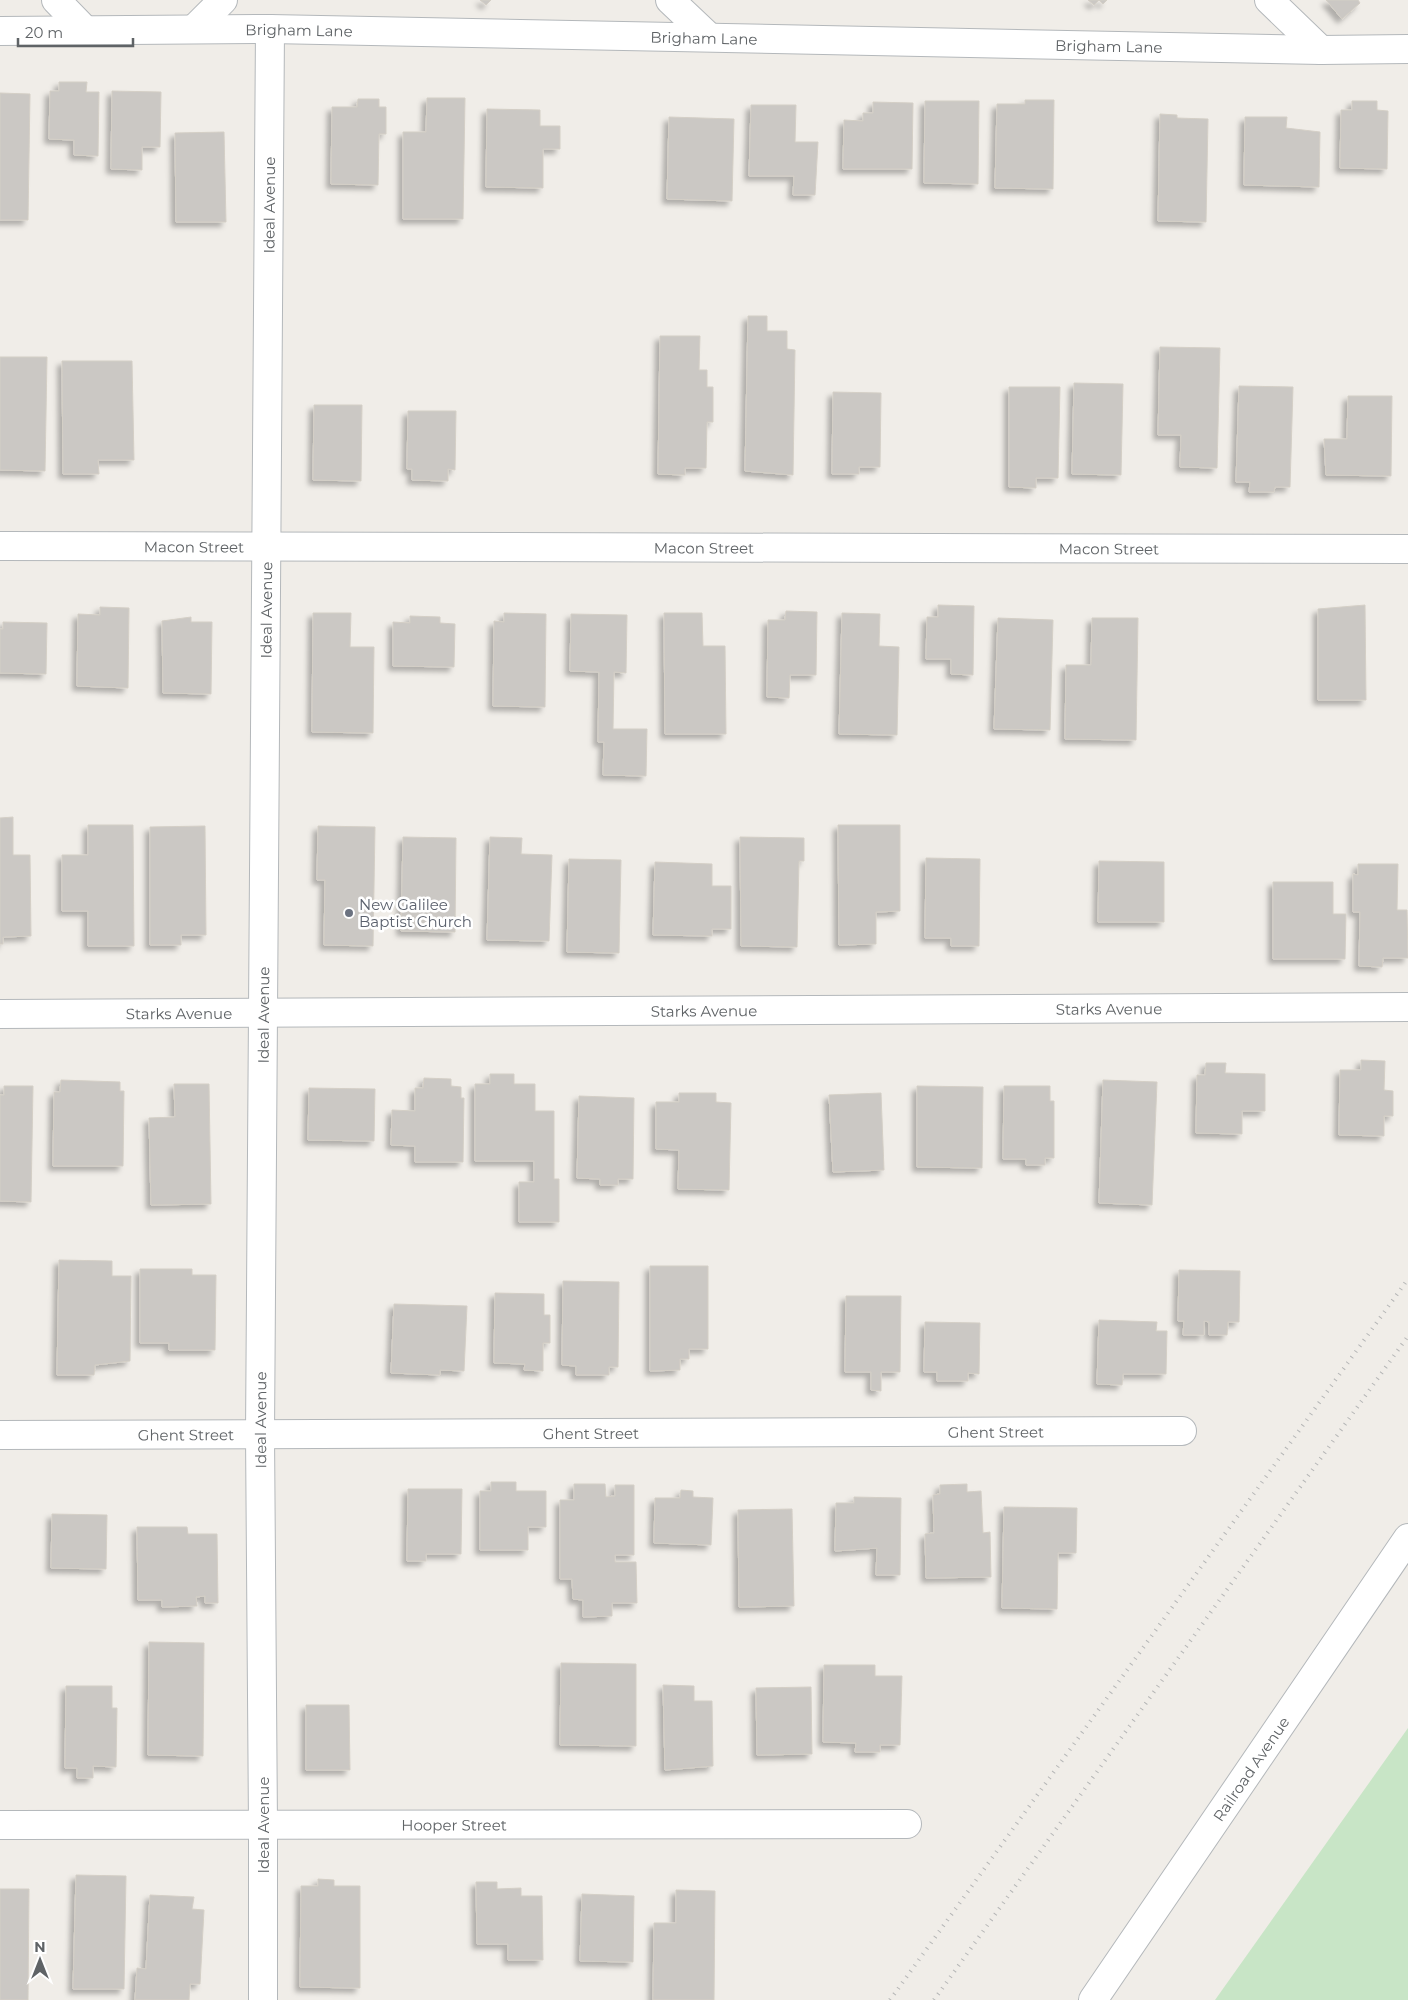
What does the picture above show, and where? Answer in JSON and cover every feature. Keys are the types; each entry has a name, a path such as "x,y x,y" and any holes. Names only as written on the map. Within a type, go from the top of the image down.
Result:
{"street":[{"path":"56,0 85,30"},
{"path":"194,29 223,0"},
{"path":"670,0 709,37"},
{"path":"1269,0 1321,50"},
{"name":"Brigham Lane","path":"0,31 270,29 1321,50 1408,49"},
{"name":"Ideal Avenue","path":"263,2000 260,1434 270,29"},
{"name":"Macon Street","path":"0,546 1408,549"},
{"name":"Starks Avenue","path":"0,1014 1408,1007"},
{"name":"Ghent Street","path":"0,1435 1182,1431"},
{"name":"Railroad Avenue","path":"1093,2000 1408,1538"},
{"name":"Hooper Street","path":"0,1826 907,1824"}],"green space":[{"path":"1408,1728 1408,2000 1215,2000"}],"building":[{"path":"480,0 491,0 486,5"},
{"path":"1088,0 1099,0 1094,5"},
{"path":"1099,0 1107,0 1103,4"},
{"path":"1326,0 1358,0 1360,3 1342,19"},
{"path":"59,82 87,82 86,92 99,92 98,156 74,155 74,140 49,139 50,91 59,91"},
{"path":"112,91 161,92 160,147 142,147 142,170 111,169"},
{"path":"0,93 30,94 28,220 0,220"},
{"path":"427,98 465,98 463,219 403,219 403,132 426,132"},
{"path":"358,99 379,99 379,107 386,107 386,134 379,134 378,185 331,184 332,107 357,107"},
{"path":"1025,100 1054,100 1053,189 995,188 997,104 1025,104"},
{"path":"925,101 979,101 978,184 924,183"},
{"path":"1352,101 1377,101 1377,110 1388,111 1387,169 1340,168 1341,110 1352,110"},
{"path":"873,102 913,103 912,169 843,169 844,120 863,121 863,113 873,113"},
{"path":"751,105 796,105 795,142 818,142 815,195 793,195 794,176 749,176"},
{"path":"487,109 540,110 540,126 560,126 560,149 543,149 543,188 486,187"},
{"path":"1160,114 1177,115 1177,118 1208,119 1206,222 1158,221"},
{"path":"669,117 734,119 732,201 667,199"},
{"path":"1245,117 1287,117 1286,128 1320,132 1319,187 1244,185"},
{"path":"224,132 226,222 176,222 175,133"},
{"path":"748,316 767,316 767,331 787,331 787,349 795,350 793,475 745,471"},
{"path":"660,336 700,336 699,370 707,370 707,387 713,387 713,422 707,422 706,468 685,468 685,475 658,474"},
{"path":"1160,347 1220,348 1217,468 1180,467 1181,435 1158,435"},
{"path":"0,357 47,357 45,471 0,470"},
{"path":"62,361 132,361 134,460 98,460 99,474 63,474"},
{"path":"1074,383 1123,384 1121,475 1072,474"},
{"path":"1239,386 1293,387 1290,487 1275,487 1274,492 1249,492 1250,482 1236,482"},
{"path":"1009,387 1060,387 1058,478 1036,478 1036,488 1009,487"},
{"path":"833,392 881,393 880,467 859,467 859,474 832,474"},
{"path":"1348,396 1392,396 1391,476 1326,475 1324,439 1347,439"},
{"path":"314,405 362,405 361,481 313,480"},
{"path":"408,411 456,411 455,470 448,469 448,481 412,480 412,469 407,469"},
{"path":"938,605 974,606 973,675 951,674 951,659 926,659 927,617 938,617"},
{"path":"1365,605 1366,700 1318,700 1318,609"},
{"path":"100,607 129,608 128,688 77,686 78,614 100,615"},
{"path":"786,611 817,612 816,675 790,675 789,698 767,697 768,620 785,620"},
{"path":"313,613 351,613 350,647 374,647 373,733 312,732"},
{"path":"504,613 546,614 545,707 493,706 494,621 504,622"},
{"path":"664,613 702,613 703,646 725,646 726,734 665,734"},
{"path":"842,613 880,614 879,646 899,647 897,735 839,734"},
{"path":"571,614 627,615 626,673 614,672 613,729 647,729 646,776 603,775 604,742 598,742 599,672 570,671"},
{"path":"410,616 440,617 440,623 455,624 454,667 393,666 393,622 410,623"},
{"path":"191,617 191,622 212,622 211,694 163,693 162,621"},
{"path":"998,618 1053,620 1050,730 994,729"},
{"path":"1092,618 1138,618 1136,740 1065,739 1066,665 1091,665"},
{"path":"3,622 47,623 46,674 0,673 0,629 3,629"},
{"path":"13,817 13,855 30,855 31,936 3,937 3,944 0,944 0,818"},
{"path":"88,825 133,825 134,946 88,946 88,911 62,911 62,855 88,855"},
{"path":"838,825 900,825 900,911 876,912 876,944 839,945"},
{"path":"205,826 206,935 181,935 181,945 150,945 150,827"},
{"name":"New Galilee Baptist Church","path":"318,826 375,827 373,946 324,945 325,880 317,880"},
{"path":"403,837 456,838 455,932 401,931"},
{"path":"490,837 522,838 521,854 552,855 549,941 487,940"},
{"path":"740,837 804,838 804,861 799,861 797,947 741,946"},
{"path":"926,858 980,859 979,946 951,946 951,938 925,938"},
{"path":"569,859 621,860 619,953 567,952"},
{"path":"1099,861 1164,862 1164,922 1098,922"},
{"path":"655,862 712,864 712,886 731,886 731,929 712,929 712,936 653,935"},
{"path":"1358,864 1398,864 1397,910 1407,910 1408,958 1383,958 1382,967 1359,966 1360,912 1353,912 1353,874 1358,875"},
{"path":"1273,882 1333,882 1333,914 1346,914 1345,959 1273,959"},
{"path":"1361,1060 1385,1061 1384,1090 1393,1091 1393,1116 1384,1116 1384,1136 1339,1135 1340,1070 1361,1070"},
{"path":"1206,1063 1226,1063 1225,1073 1265,1074 1265,1111 1242,1111 1242,1134 1196,1133 1197,1075 1205,1075"},
{"path":"490,1074 514,1074 514,1084 535,1084 535,1111 554,1111 554,1179 559,1179 559,1222 519,1222 519,1182 534,1182 534,1161 475,1161 475,1084 490,1084"},
{"path":"424,1078 451,1079 451,1086 461,1087 461,1098 464,1098 463,1162 415,1162 415,1146 391,1145 392,1110 415,1111 415,1088 423,1088"},
{"path":"61,1080 120,1082 120,1091 124,1091 123,1166 53,1166 54,1092 60,1092"},
{"path":"1103,1080 1157,1082 1152,1205 1099,1203"},
{"path":"174,1084 209,1084 211,1204 151,1205 149,1118 175,1117"},
{"path":"4,1086 33,1086 31,1202 0,1201 0,1095 4,1095"},
{"path":"917,1086 983,1087 982,1168 917,1167"},
{"path":"1004,1086 1050,1086 1050,1101 1054,1101 1054,1158 1045,1158 1045,1165 1026,1165 1026,1159 1003,1159"},
{"path":"309,1088 375,1089 374,1141 308,1140"},
{"path":"679,1093 716,1093 716,1102 731,1103 729,1190 678,1189 679,1150 656,1149 656,1102 679,1102"},
{"path":"881,1093 884,1170 833,1172 829,1095"},
{"path":"579,1096 634,1098 633,1179 618,1179 618,1185 600,1185 600,1179 577,1178"},
{"path":"59,1260 112,1261 112,1276 131,1276 130,1361 95,1365 94,1375 57,1375"},
{"path":"650,1266 708,1266 708,1349 689,1349 689,1359 680,1359 680,1370 650,1371"},
{"path":"140,1269 192,1269 192,1275 216,1275 215,1350 169,1350 169,1343 140,1343"},
{"path":"1179,1270 1240,1271 1239,1322 1228,1322 1227,1335 1209,1335 1209,1322 1204,1321 1204,1335 1183,1335 1184,1321 1178,1321"},
{"path":"563,1281 619,1282 618,1367 609,1367 609,1375 576,1375 576,1366 562,1365"},
{"path":"495,1293 544,1294 544,1315 550,1315 550,1343 543,1343 543,1371 524,1370 525,1364 494,1363"},
{"path":"846,1296 901,1296 900,1372 881,1372 881,1391 871,1390 871,1372 845,1372"},
{"path":"394,1304 467,1306 464,1371 440,1370 440,1375 391,1373"},
{"path":"1099,1320 1157,1322 1156,1331 1167,1331 1166,1374 1123,1374 1122,1385 1097,1384"},
{"path":"925,1322 980,1323 979,1374 968,1373 968,1381 937,1381 937,1372 924,1372"},
{"path":"491,1482 516,1482 516,1491 546,1491 546,1527 528,1527 528,1550 480,1550 480,1491 491,1491"},
{"path":"574,1484 605,1484 606,1497 615,1496 615,1485 634,1485 634,1555 615,1555 615,1562 636,1562 637,1603 612,1603 612,1616 583,1617 583,1600 573,1599 572,1579 560,1579 560,1500 574,1500"},
{"path":"967,1484 967,1492 981,1491 983,1533 990,1532 991,1577 926,1578 925,1534 934,1533 933,1495 940,1494 940,1485"},
{"path":"408,1489 462,1489 461,1554 426,1554 426,1561 407,1561"},
{"path":"681,1490 693,1491 693,1497 713,1498 711,1545 654,1543 655,1498 680,1498"},
{"path":"854,1497 901,1498 900,1575 876,1575 877,1548 835,1551 836,1503 854,1503"},
{"path":"1004,1507 1077,1508 1076,1553 1058,1553 1057,1609 1002,1608"},
{"path":"792,1509 794,1606 739,1607 738,1510"},
{"path":"52,1514 107,1515 106,1569 51,1568"},
{"path":"137,1527 187,1527 188,1534 217,1534 218,1603 205,1603 205,1596 196,1597 197,1606 162,1607 162,1600 138,1600"},
{"path":"149,1642 204,1643 203,1756 148,1755"},
{"path":"561,1663 636,1664 636,1746 560,1745"},
{"path":"824,1665 875,1665 875,1676 902,1676 900,1745 880,1745 880,1752 855,1752 856,1743 823,1742"},
{"path":"663,1685 694,1686 694,1701 712,1701 713,1766 665,1770"},
{"path":"66,1686 112,1686 112,1708 117,1708 116,1767 93,1766 93,1778 77,1778 77,1768 65,1768"},
{"path":"811,1687 812,1754 757,1755 756,1688"},
{"path":"306,1705 349,1705 350,1770 306,1770"},
{"path":"76,1875 126,1876 124,1989 73,1989"},
{"path":"318,1879 334,1880 334,1886 360,1886 360,1988 300,1987 301,1886 318,1886"},
{"path":"476,1882 497,1882 497,1889 521,1888 521,1896 542,1896 543,1960 508,1960 508,1944 477,1944"},
{"path":"0,1889 29,1889 28,2000 0,2000"},
{"path":"676,1890 715,1891 714,2000 653,2000 654,1923 676,1923"},
{"path":"582,1894 634,1896 633,1962 580,1961"},
{"path":"150,1895 194,1897 192,1909 204,1910 200,1984 190,1984 189,2000 135,2000 137,1968 146,1969"}],"railway":[{"path":"890,2000 1408,1279"},
{"path":"934,2000 1408,1336"}],"place":[{"name":"New Galilee Baptist Church","path":"349,913"}]}
